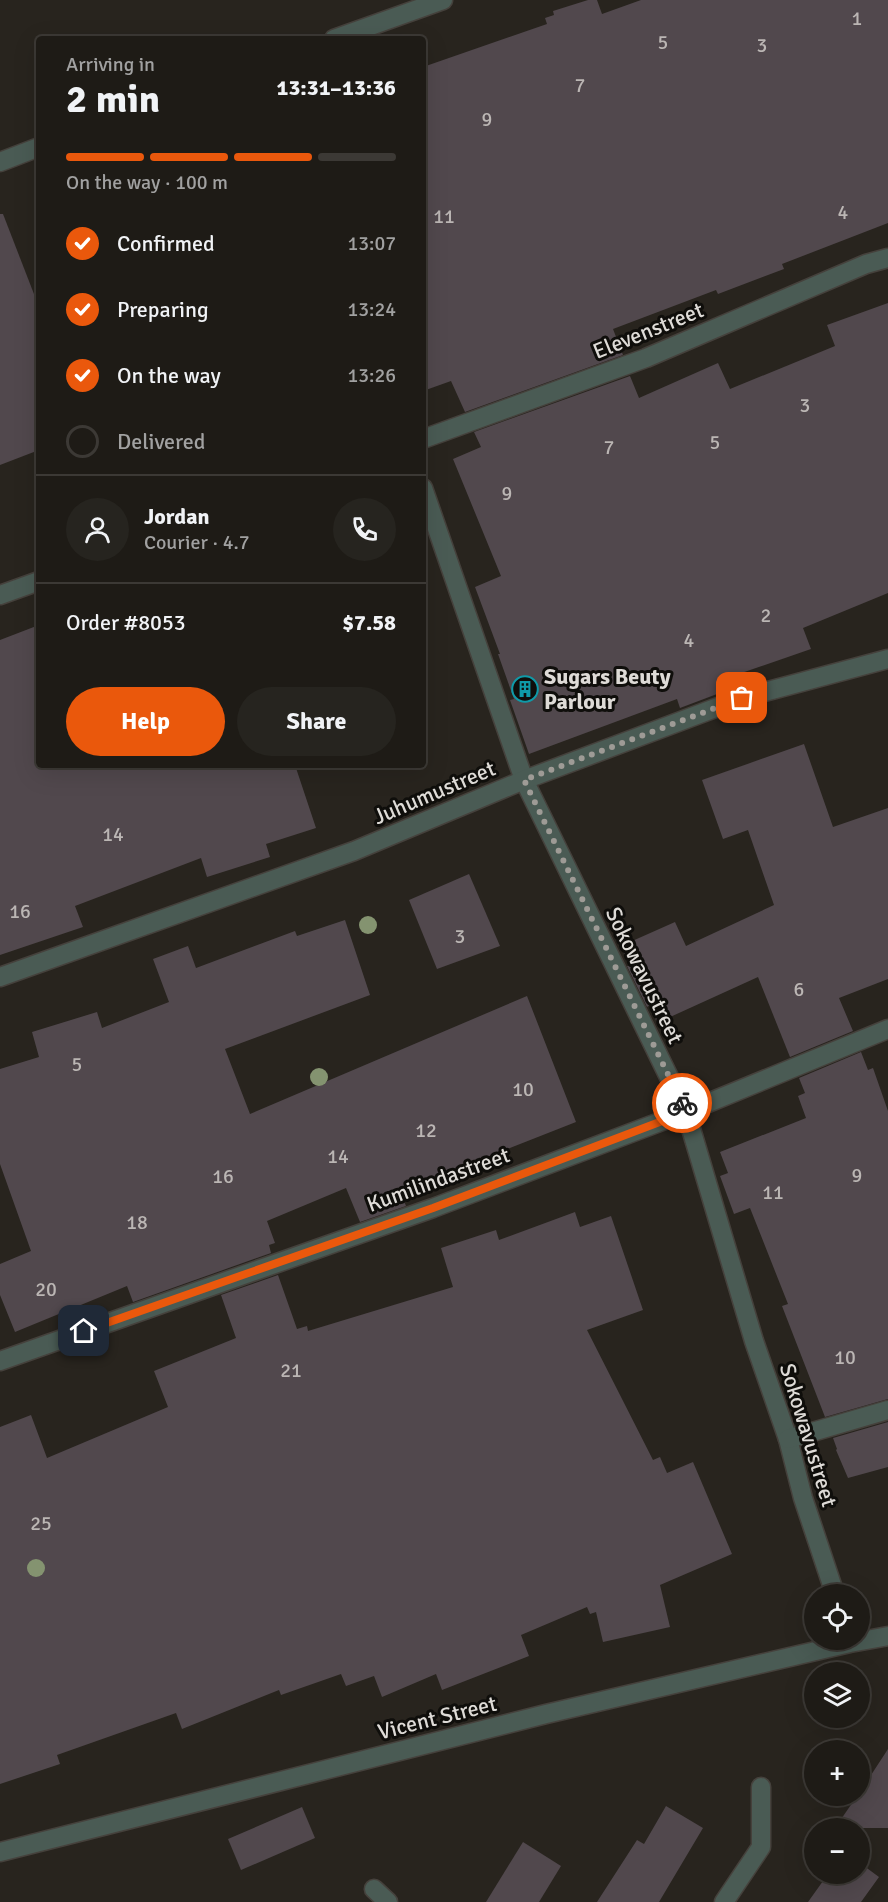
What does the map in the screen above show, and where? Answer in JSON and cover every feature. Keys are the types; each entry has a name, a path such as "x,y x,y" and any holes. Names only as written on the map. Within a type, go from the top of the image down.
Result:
{"street":[{"path":"342,36 443,0"},
{"path":"0,162 36,148"},
{"name":"Elevenstreet","path":"426,438 646,358 866,264 888,258"},
{"name":"Sokowavustreet","path":"426,497 524,780 686,1112 751,1330 788,1439 803,1498 832,1584"},
{"path":"0,595 36,582"},
{"name":"Juhumustreet","path":"0,977 354,851 524,780 742,698 888,659"},
{"name":"Kumilindastreet","path":"0,1361 433,1208 686,1112 888,1029"},
{"path":"788,1439 888,1410"},
{"name":"Vicent Street","path":"870,1638 888,1636"},
{"name":"Vicent Street","path":"0,1852 546,1714 813,1650"},
{"path":"724,1902 761,1847 761,1787"},
{"path":"374,1888 388,1902"}],"building":[{"path":"588,0 597,0 602,14 641,0 888,0 888,223 782,264 784,269 718,294 716,290 613,329 623,355 465,412 451,381 426,390 426,66 547,24 545,18 554,15 553,11"},
{"path":"0,214 3,214 36,299 36,451 0,465"},
{"path":"888,303 888,593 803,628 811,649 721,680 725,691 680,708 677,699 529,754 510,700 514,699 498,654 500,654 475,587 501,576 453,459 481,447 474,432 630,376 639,398 718,363 730,389 835,346 827,325"},
{"path":"36,626 36,768 296,768 316,828 266,844 270,857 207,877 201,858 75,906 83,927 0,955 0,640"},
{"path":"804,744 833,827 888,808 888,979 839,998 853,1031 790,1057 758,977 657,1023 650,1005 647,1007 627,966 629,966 621,946 675,922 686,946 774,905 748,830 723,839 702,780"},
{"path":"469,874 500,946 437,969 409,900"},
{"path":"345,920 370,995 225,1049 250,1114 527,996 576,1122 400,1191 406,1206 360,1222 346,1188 267,1221 275,1243 269,1245 271,1253 133,1302 127,1286 15,1332 0,1295 0,1264 31,1251 0,1164 0,1069 39,1057 32,1032 97,1012 102,1028 169,1002 153,959 188,946 196,968 295,931 297,936"},
{"path":"861,1052 868,1070 873,1068 888,1111 888,1399 825,1417 782,1306 788,1304 750,1208 734,1214 720,1176 728,1173 720,1152 806,1118 798,1096 805,1093 799,1078"},
{"path":"575,1212 580,1227 611,1216 643,1310 587,1330 653,1460 660,1457 667,1473 693,1462 732,1554 660,1585 670,1627 603,1642 596,1612 590,1614 587,1607 521,1635 529,1656 442,1690 436,1674 382,1697 374,1676 346,1686 341,1674 281,1695 279,1690 182,1729 176,1713 57,1755 60,1764 0,1784 0,1427 31,1415 47,1458 168,1407 154,1371 236,1338 221,1295 278,1275 297,1329 307,1326 308,1331 453,1287 441,1248 496,1230 499,1240"},
{"path":"888,1422 888,1467 848,1478 833,1438"},
{"path":"888,1749 888,1828 870,1828 870,1818 842,1818 850,1806 870,1806 870,1777"},
{"path":"666,1806 703,1828 659,1902 597,1902 637,1840 644,1844"},
{"path":"302,1807 315,1838 241,1870 228,1839"},
{"path":"523,1842 561,1866 539,1902 486,1902"},
{"path":"870,1870 879,1877 861,1902 808,1902 821,1884 870,1884"}],"way so far":[{"path":"682,1103 524,780 742,698"}],"place":[{"name":"Sugars Beuty Parlour","path":"525,689"}],"route":[{"path":"84,1331 433,1208 686,1112 682,1103"}]}
